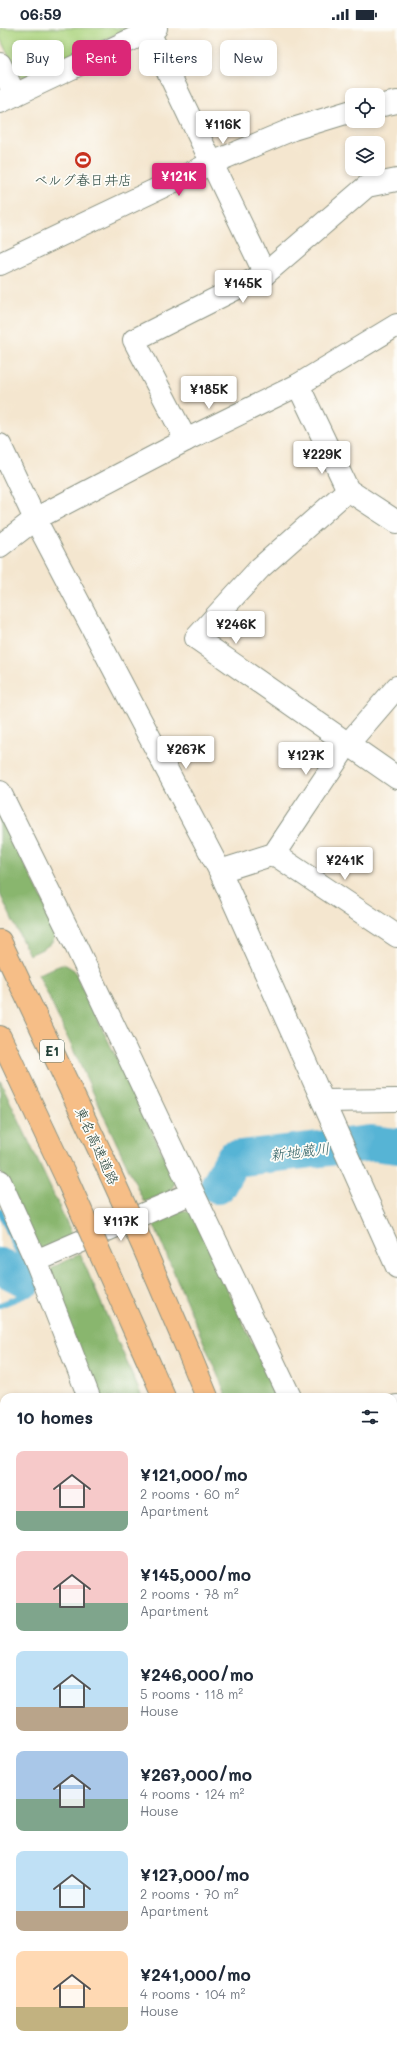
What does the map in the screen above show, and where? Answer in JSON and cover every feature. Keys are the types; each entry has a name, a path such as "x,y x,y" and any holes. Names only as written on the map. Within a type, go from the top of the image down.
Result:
{"highway":[{"name":"東名高速道路","path":"0,941 104,1160 143,1246 205,1393"},
{"path":"0,1037 66,1177 162,1393"}],"street":[{"path":"0,64 7,99 152,30 212,163 265,274"},
{"path":"385,105 397,102"},
{"path":"0,264 212,163 293,129 345,114"},
{"path":"186,440 134,340 265,274 367,186 397,180"},
{"path":"0,546 35,519 186,440 298,385 397,325"},
{"path":"298,385 348,490 397,522"},
{"path":"0,445 35,519 220,871 397,1267"},
{"path":"348,490 260,568 196,638 397,778"},
{"path":"220,871 274,854 348,744 397,687"},
{"path":"0,792 74,942 288,1393"},
{"path":"274,854 397,936"},
{"path":"325,1107 397,1100"},
{"path":"0,1181 36,1261 88,1393"},
{"path":"36,1261 192,1193"}],"green space":[{"path":"0,28 128,28 103,40 72,40 72,55 64,59 64,40 12,40 12,63 0,38"},
{"path":"0,814 57,929 54,939 48,946 29,955 0,894"},
{"path":"64,964 74,970 176,1181 170,1192 144,1202 38,974"},
{"path":"0,1080 73,1236 43,1250 33,1246 0,1170"},
{"path":"181,1210 192,1212 275,1393 225,1393 153,1223"},
{"path":"80,1254 140,1393 95,1393 49,1273 53,1267"}],"waterway":[{"name":"新地蔵川","path":"218,1186 233,1159 372,1143 397,1146"},
{"path":"0,1211 35,1291 0,1305"},
{"name":"新地蔵川","path":"0,1266 25,1279"}],"place":[{"name":"ベルグ春日井店","path":"83,160"}]}
